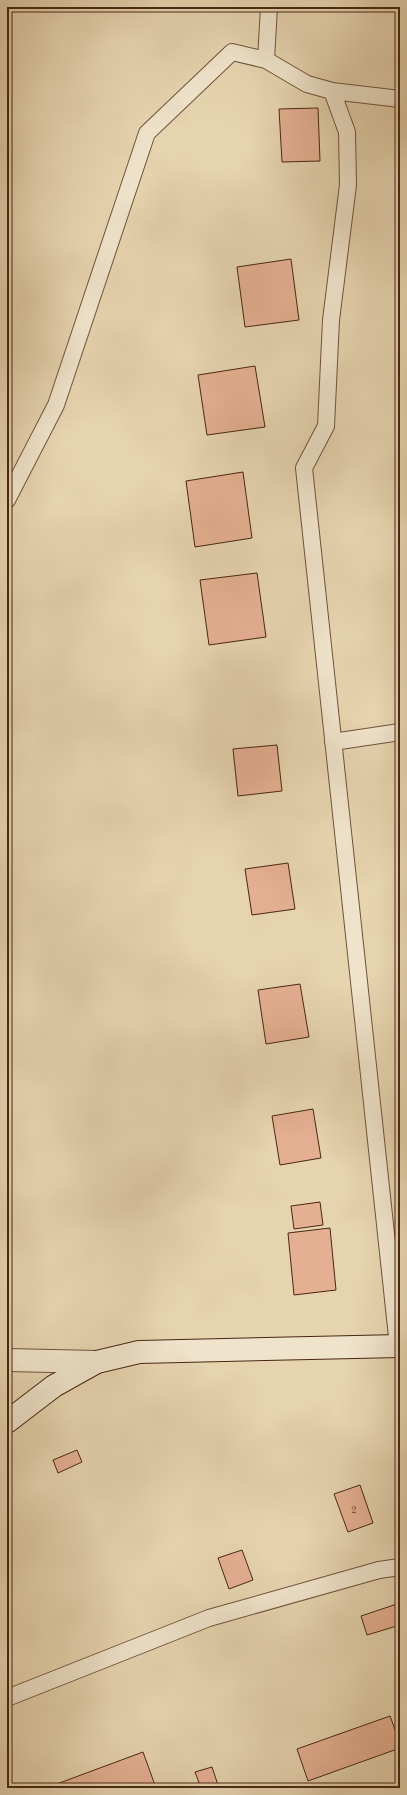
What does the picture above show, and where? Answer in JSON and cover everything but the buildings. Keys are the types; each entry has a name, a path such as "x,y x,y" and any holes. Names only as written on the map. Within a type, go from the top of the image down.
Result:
{"main road":[{"path":"7,1360 97,1362 139,1352 399,1346"},
{"path":"7,1422 54,1386 97,1362"}],"lane":[{"path":"266,60 268,7"},
{"path":"7,500 56,405 147,133 232,52 266,60 307,84 332,91 400,99"},
{"path":"332,91 346,132 348,185 331,320 326,426 304,468 399,1346"},
{"path":"334,742 400,732"},
{"path":"7,1698 209,1618 379,1570 400,1567"}]}
